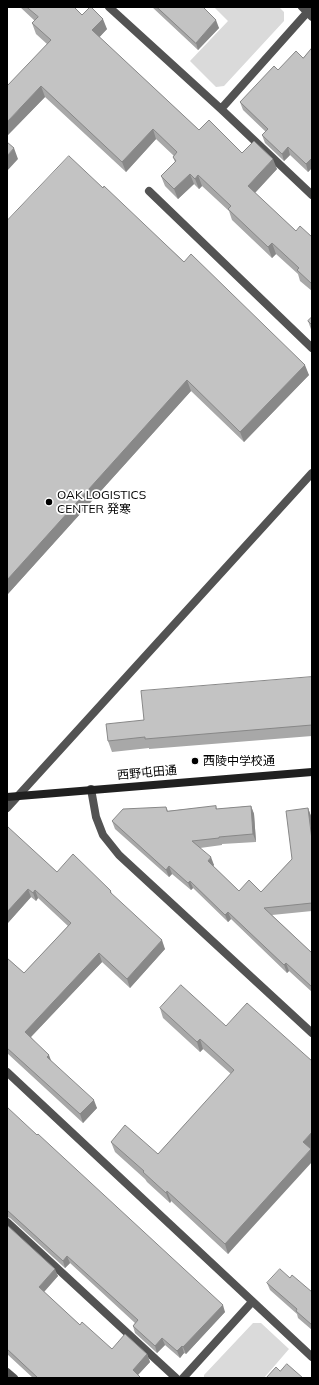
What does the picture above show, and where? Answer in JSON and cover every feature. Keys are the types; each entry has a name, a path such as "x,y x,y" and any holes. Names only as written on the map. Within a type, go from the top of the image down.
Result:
{"street":[{"path":"109,7 221,109 312,195"},
{"path":"221,109 308,11"},
{"path":"149,191 312,348"},
{"path":"7,808 312,473"},
{"name":"西野屯田通","path":"7,797 312,772"},
{"path":"91,789 96,817 103,835 119,855 312,1033"},
{"path":"7,1072 312,1357"},
{"path":"7,1222 176,1378"},
{"path":"183,1378 252,1302"},
{"path":"7,1372 14,1378"}],"shaded area":[{"path":"214,7 279,7 284,12 284,21 224,86 216,87 190,61 228,21"},
{"path":"253,1323 261,1323 289,1349 264,1378 204,1378 204,1375"}],"building":[{"path":"27,7 74,7 82,15 91,7 103,19 92,30 199,130 209,120 242,153 254,141 273,159 248,186 296,231 300,226 312,237 312,284 297,270 299,268 272,243 268,247 228,209 231,206 198,175 195,179 190,174 174,189 161,176 176,161 173,157 177,152 153,129 122,162 41,86 7,122 7,86 51,40 32,23 38,17"},
{"path":"157,7 203,7 216,20 196,43"},
{"path":"312,48 312,160 311,159 306,164 288,147 282,154 262,135 268,129 240,102 274,66 278,70 296,51 303,58"},
{"path":"7,142 14,148 7,156"},
{"path":"69,156 103,188 104,186 184,262 191,254 305,365 240,432 187,380 7,580 7,221"},
{"path":"312,317 312,325 308,321"},
{"path":"312,677 312,725 108,741 106,724 144,720 141,691"},
{"path":"216,806 216,809 251,806 253,834 192,841 211,857 208,861 239,891 249,880 261,892 292,859 286,811 308,808 312,840 312,903 264,908 312,953 312,987 286,963 284,965 228,912 225,915 190,881 188,883 169,866 166,870 112,821 123,809 166,807 167,811"},
{"path":"8,827 57,872 73,854 111,891 110,892 162,940 127,979 99,953 25,1032 49,1055 47,1057 94,1100 80,1114 7,1048 7,958 24,973 71,923 35,890 33,893 28,889 7,912"},
{"path":"181,985 226,1026 247,1003 312,1061 312,1132 303,1142 311,1149 225,1244 167,1191 166,1193 111,1142 125,1125 158,1154 234,1070 200,1039 197,1042 160,1008"},
{"path":"8,1108 223,1305 183,1347 182,1346 177,1351 162,1338 155,1346 133,1326 138,1320 67,1256 63,1261 7,1210"},
{"path":"7,1225 55,1269 39,1287 80,1325 82,1322 112,1349 125,1334 147,1354 133,1370 141,1378 38,1378 7,1349"},
{"path":"280,1269 290,1278 292,1275 312,1292 312,1325 296,1311 297,1309 267,1283"},
{"path":"287,1364 303,1378 266,1378 276,1367 280,1371"}],"place":[{"name":"OAK LOGISTICS CENTER 発寒","path":"49,502"},
{"name":"西陵中学校通","path":"195,761"}]}
